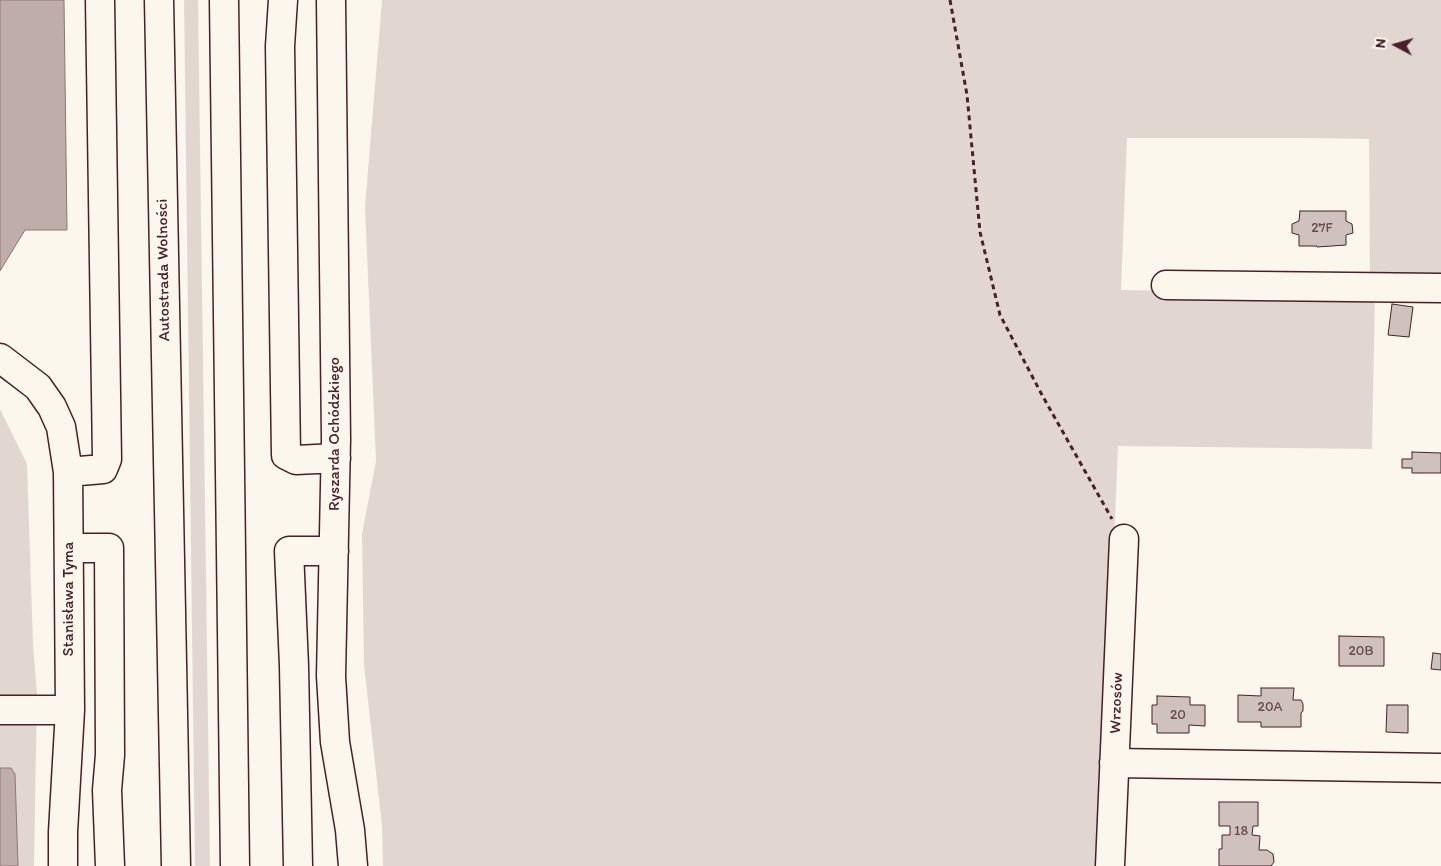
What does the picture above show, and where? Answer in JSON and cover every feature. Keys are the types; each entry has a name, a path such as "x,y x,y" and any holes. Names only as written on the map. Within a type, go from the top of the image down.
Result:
{"main road":[{"path":"68,472 103,469 107,458 100,0"},
{"name":"Autostrada Wolności","path":"159,0 176,866"},
{"path":"224,0 235,866"},
{"path":"283,0 280,46 286,455 296,460 336,458"},
{"name":"Ryszarda Ochódzkiego","path":"332,0 336,458 331,650 332,708 350,830 353,866"},
{"path":"1166,285 1441,288"},
{"name":"Stanisława Tyma","path":"0,358 38,387 52,407 61,427 68,472 70,710 63,832 63,866"},
{"name":"Wrzosów","path":"1110,866 1124,539"},
{"path":"69,548 109,548 110,755 107,790 110,866"},
{"path":"298,866 294,666 289,551 334,551"},
{"path":"0,710 70,710"},
{"path":"1114,763 1441,768"}],"path":[{"path":"950,0 967,95 980,232 1000,315 1042,395 1124,539"}],"shaded area":[{"path":"0,0 64,0 67,230 25,230 0,271"},
{"path":"184,0 198,0 210,866 195,866"},
{"path":"382,0 1441,0 1441,279 1370,278 1369,139 1127,138 1121,290 1375,294 1372,449 1118,446 1101,866 383,866 382,826 364,665 362,534 376,461 365,207"},
{"path":"0,409 27,464 33,644 37,693 34,866 0,866"},
{"path":"0,768 11,768 15,774 18,866 0,866"}],"building":[{"path":"1300,211 1346,211 1346,221 1352,224 1353,233 1346,235 1346,245 1299,246 1299,235 1292,233 1292,224 1299,221"},
{"path":"1392,304 1413,307 1409,337 1388,335"},
{"path":"1412,452 1441,453 1441,473 1412,473 1412,468 1402,468 1402,459 1412,459"},
{"path":"1339,636 1384,637 1384,666 1339,666"},
{"path":"1433,653 1441,654 1441,670 1431,669"},
{"path":"1261,688 1294,688 1293,700 1301,700 1303,704 1301,727 1261,727 1261,722 1238,722 1238,695 1261,696"},
{"path":"1157,696 1190,697 1190,705 1205,705 1205,726 1189,725 1189,733 1157,733 1157,724 1152,724 1152,705 1157,705"},
{"path":"1387,705 1408,705 1408,733 1386,732"},
{"path":"1219,802 1258,802 1258,826 1253,826 1252,835 1260,836 1259,850 1267,850 1273,854 1274,862 1271,866 1219,866 1219,849 1222,849 1222,835 1230,835 1230,826 1219,826"}]}
